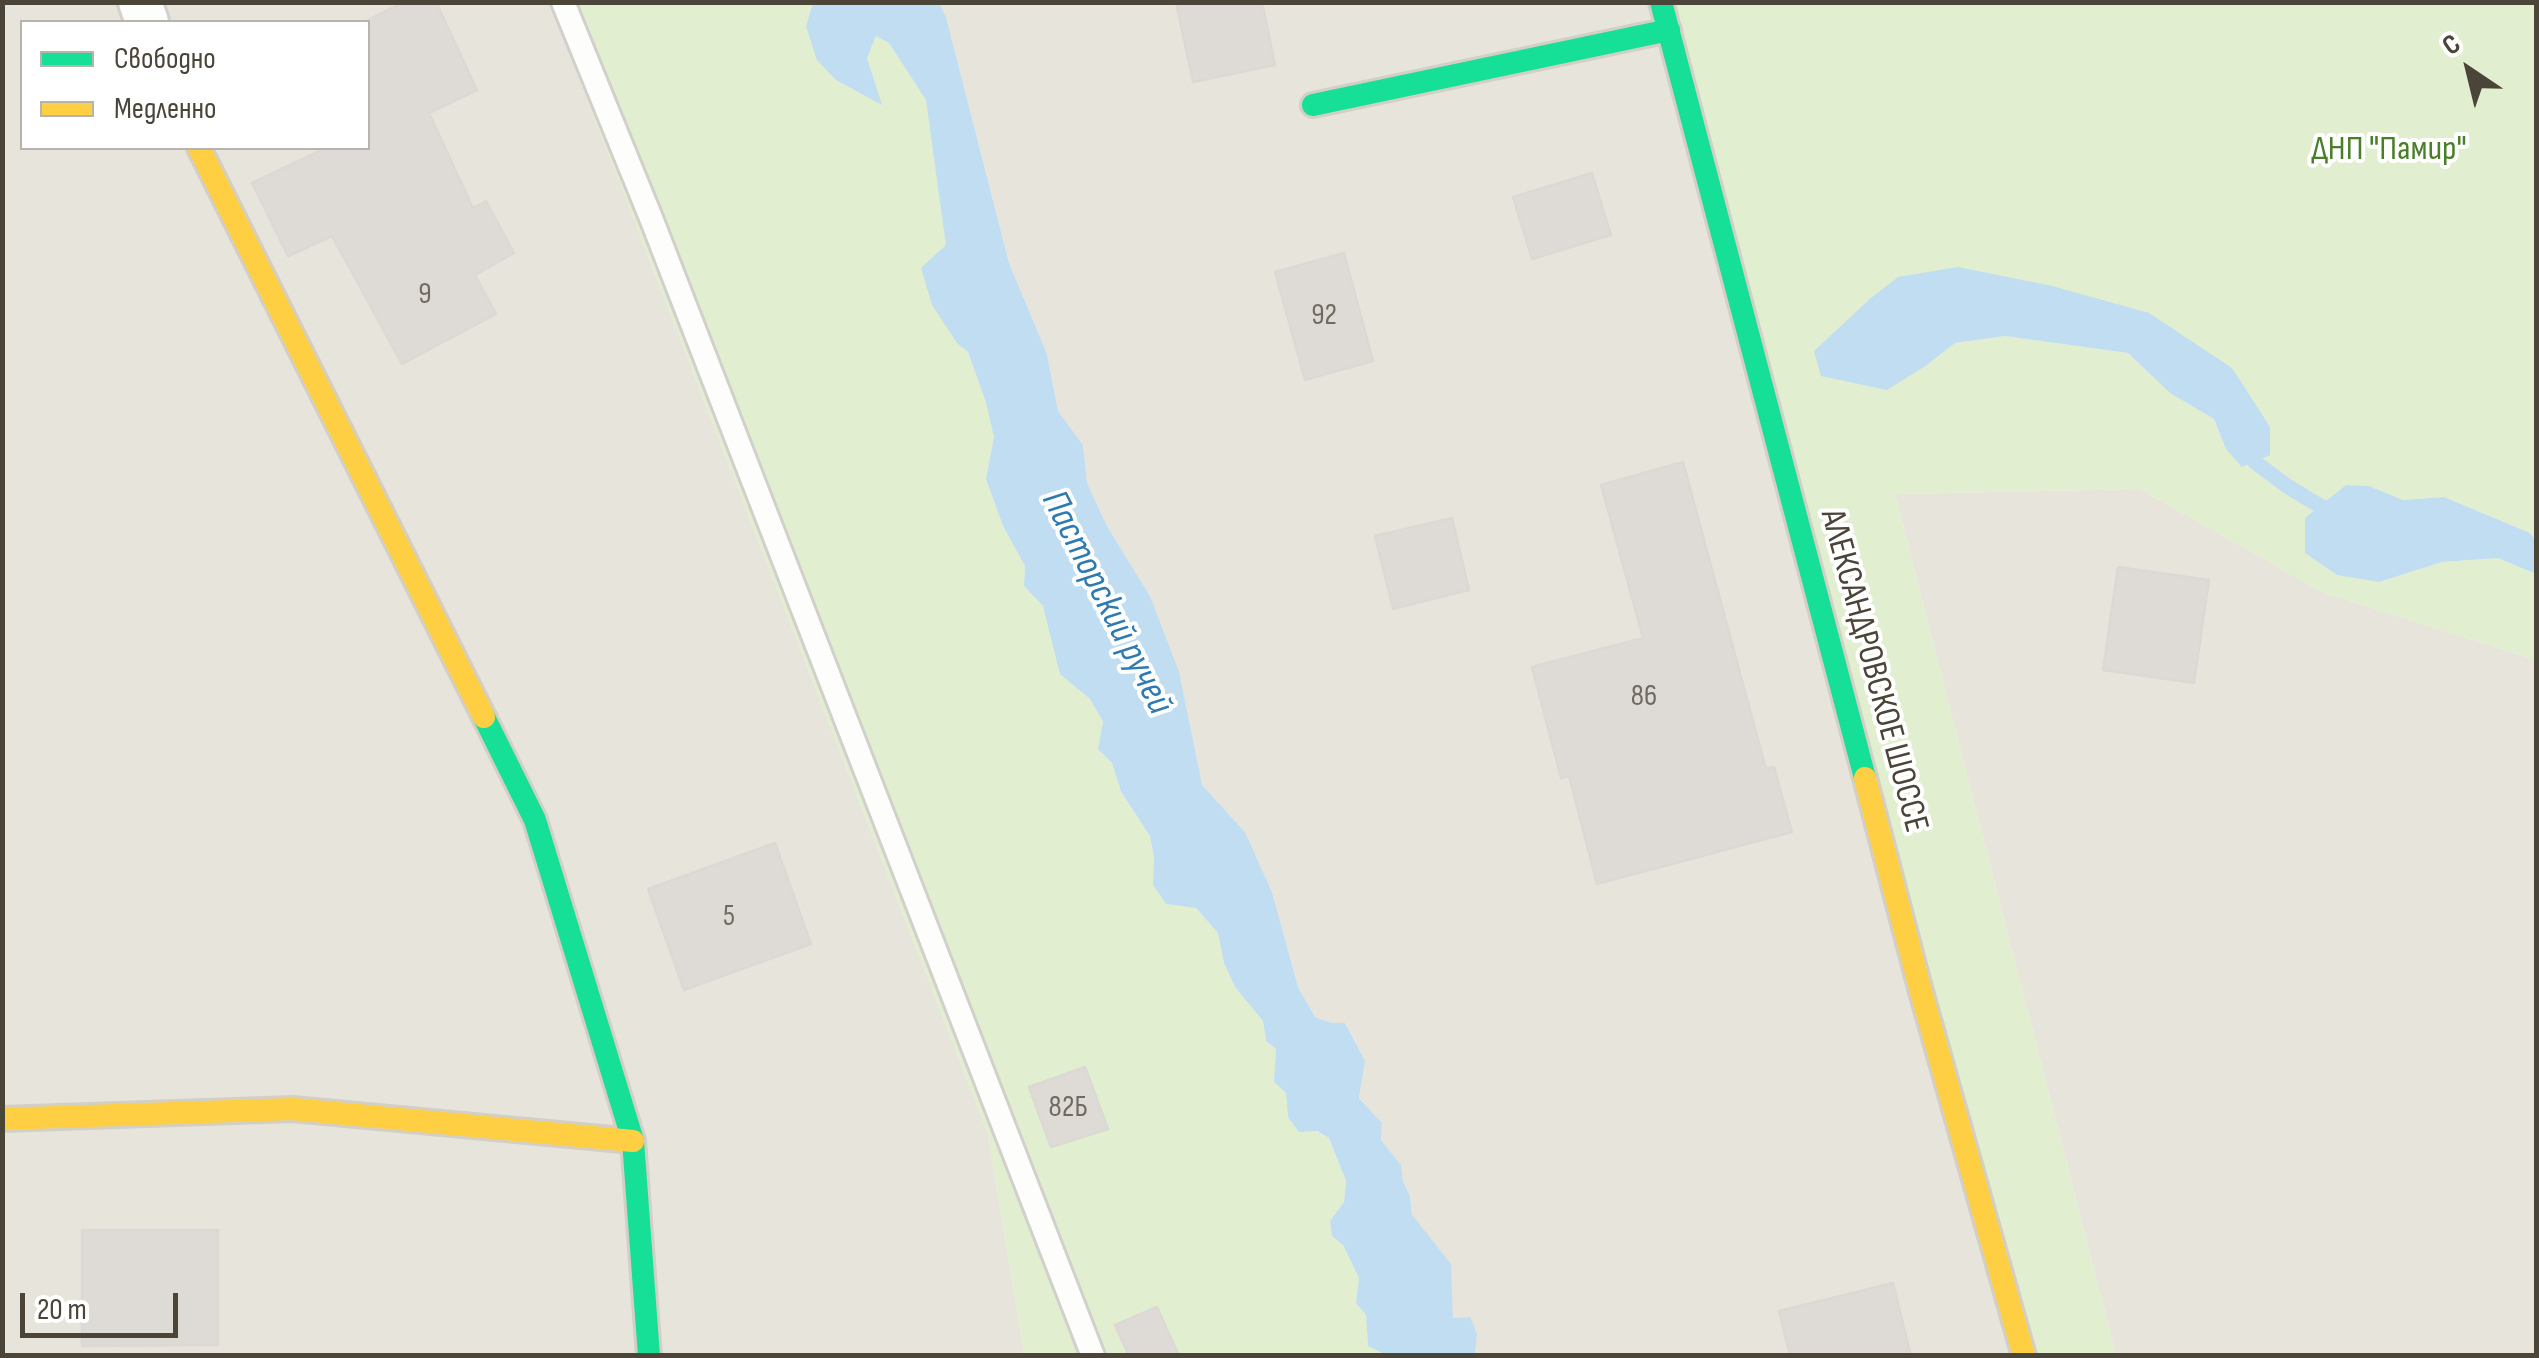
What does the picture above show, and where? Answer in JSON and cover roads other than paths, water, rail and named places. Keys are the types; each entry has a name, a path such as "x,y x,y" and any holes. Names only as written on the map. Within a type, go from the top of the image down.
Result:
{"street":[{"name":"АЛЕКСАНДРОВСКОЕ ШОССЕ","path":"1662,2 1920,988 2024,1356"},
{"path":"1313,105 1668,30"},
{"path":"200,150 535,820 633,1141 650,1356"},
{"path":"2,1119 293,1108 633,1141"}],"lane":[{"path":"563,2 1092,1356"}],"water":[{"name":"Пасторский ручей","path":"813,3 939,3 946,17 1009,263 1047,354 1058,411 1083,445 1087,483 1107,526 1150,596 1179,672 1202,785 1245,832 1272,892 1298,987 1315,1017 1345,1023 1365,1061 1359,1098 1382,1123 1381,1140 1401,1165 1412,1215 1451,1264 1453,1318 1470,1317 1477,1334 1475,1355 1382,1353 1368,1346 1366,1315 1356,1303 1359,1278 1343,1245 1332,1236 1330,1221 1344,1202 1346,1181 1329,1138 1317,1131 1299,1132 1288,1117 1286,1093 1274,1082 1276,1049 1266,1041 1263,1021 1235,987 1224,963 1218,933 1196,908 1166,904 1153,885 1150,836 1121,792 1112,763 1098,749 1103,722 1090,699 1060,674 1043,606 1024,586 1025,566 1003,526 986,479 994,437 986,402 968,352 957,343 932,305 921,268 946,245 926,100 889,43 876,36 867,58 882,105 836,80 817,60 806,26"},
{"path":"1958,267 2052,286 2149,313 2232,368 2270,427 2270,455 2242,467 2226,449 2214,419 2170,393 2128,353 2005,336 1955,343 1887,390 1821,376 1814,351 1871,298 1898,277"},
{"path":"2346,485 2369,486 2403,500 2444,497 2530,533 2536,540 2536,574 2498,558 2442,562 2379,582 2337,575 2305,553 2305,518"}],"waterway":[{"path":"2250,444 2255,462 2320,506 2339,511"}],"park label":[{"name":"ДНП \"Памир\"","path":"2389,150"}]}
